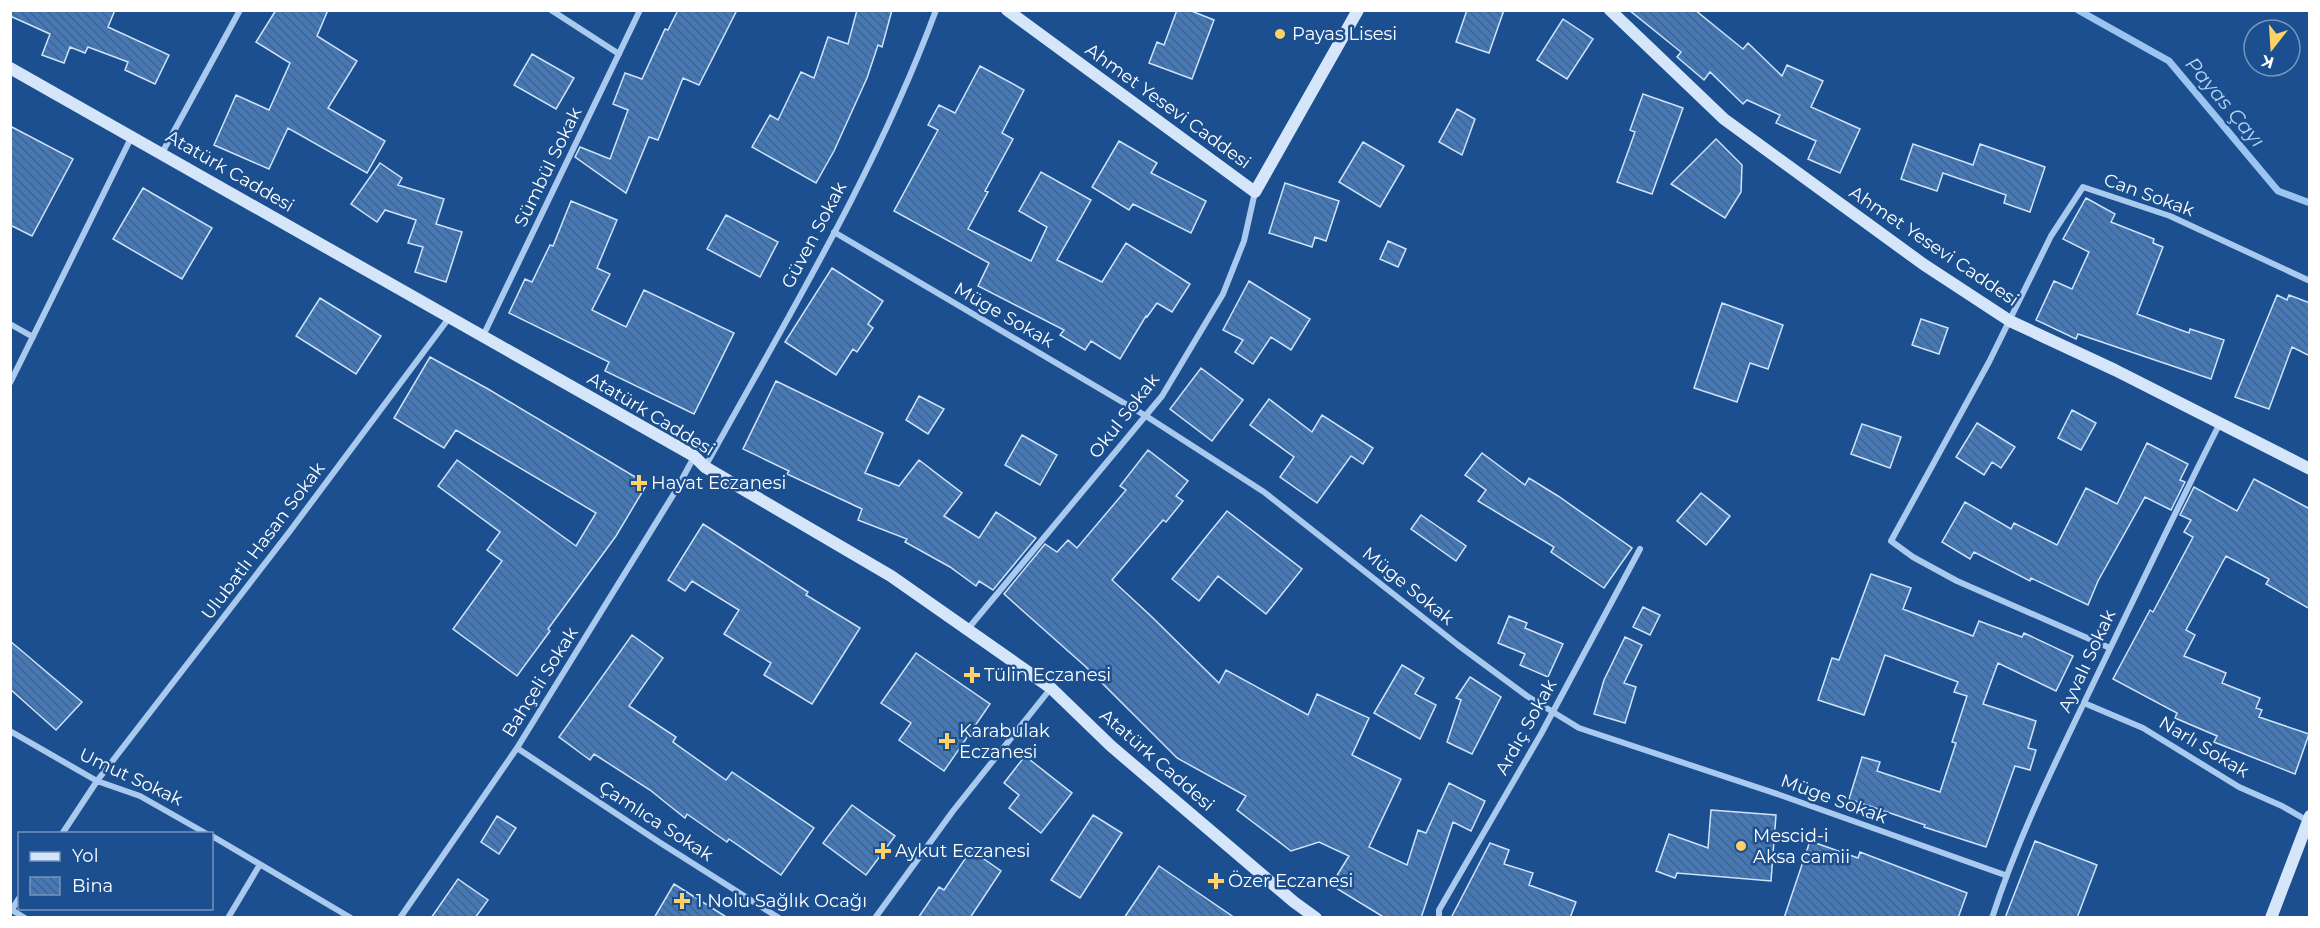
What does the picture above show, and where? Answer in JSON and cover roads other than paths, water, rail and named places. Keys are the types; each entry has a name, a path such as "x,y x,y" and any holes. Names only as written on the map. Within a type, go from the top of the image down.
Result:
{"street":[{"path":"162,153 240,10"},
{"path":"551,10 619,54"},
{"name":"Sümbül Sokak","path":"483,337 640,10"},
{"name":"Güven Sokak","path":"705,467 834,232 918,60 936,10"},
{"name":"Ahmet Yesevi Caddesi","path":"1007,10 1255,192 1358,10"},
{"name":"Ahmet Yesevi Caddesi","path":"1610,10 1724,119 1923,264 2010,321 2310,469"},
{"name":"Atatürk Caddesi","path":"10,68 694,456 705,467 891,576 1051,688 1111,746 1294,902 1316,918"},
{"path":"10,383 132,136"},
{"name":"Can Sokak","path":"2010,321 2051,236 2083,187 2169,216 2310,281"},
{"name":"Okul Sokak","path":"967,630 1162,396 1222,294 1244,241 1255,192"},
{"name":"Müge Sokak","path":"834,232 1146,416 1264,492 1458,645 1551,712 1579,728 1780,795 2006,875"},
{"name":"Ulubatlı Hasan Sokak","path":"63,832 97,781 291,531 450,317"},
{"path":"2010,321 1914,503 1891,541 1913,557 1957,581 2110,648"},
{"path":"10,324 33,337"},
{"name":"Ayvalı Sokak","path":"1992,918 2006,875 2084,703 2160,542 2220,423"},
{"name":"Bahçeli Sokak","path":"400,918 517,748 675,492 694,456"},
{"name":"Ardıç Sokak","path":"1439,918 1439,910 1540,734 1640,549"},
{"path":"875,917 953,812 1051,688"},
{"name":"Narlı Sokak","path":"2084,703 2143,728 2239,788 2309,820"},
{"name":"Umut Sokak","path":"10,731 97,781 140,796 203,832"},
{"name":"Çamlıca Sokak","path":"517,748 779,918"},
{"path":"2271,918 2309,820"},
{"path":"213,837 259,866 351,918"},
{"path":"228,918 259,866"},
{"path":"11,909 25,918"}],"waterway":[{"name":"Payas Çayı","path":"2078,10 2169,61 2278,191 2310,203"}],"place":[{"name":"Payas Lisesi","path":"1280,34"},
{"name":"Hayat Eczanesi","path":"639,483"},
{"name":"Tülin Eczanesi","path":"972,675"},
{"name":"Karabulak Eczanesi","path":"947,741"},
{"name":"Mescid-i Aksa camii","path":"1741,846"},
{"name":"Aykut Eczanesi","path":"883,851"},
{"name":"Özer Eczanesi","path":"1216,881"},
{"name":"1 Nolu Sağlık Ocağı","path":"682,901"}]}
